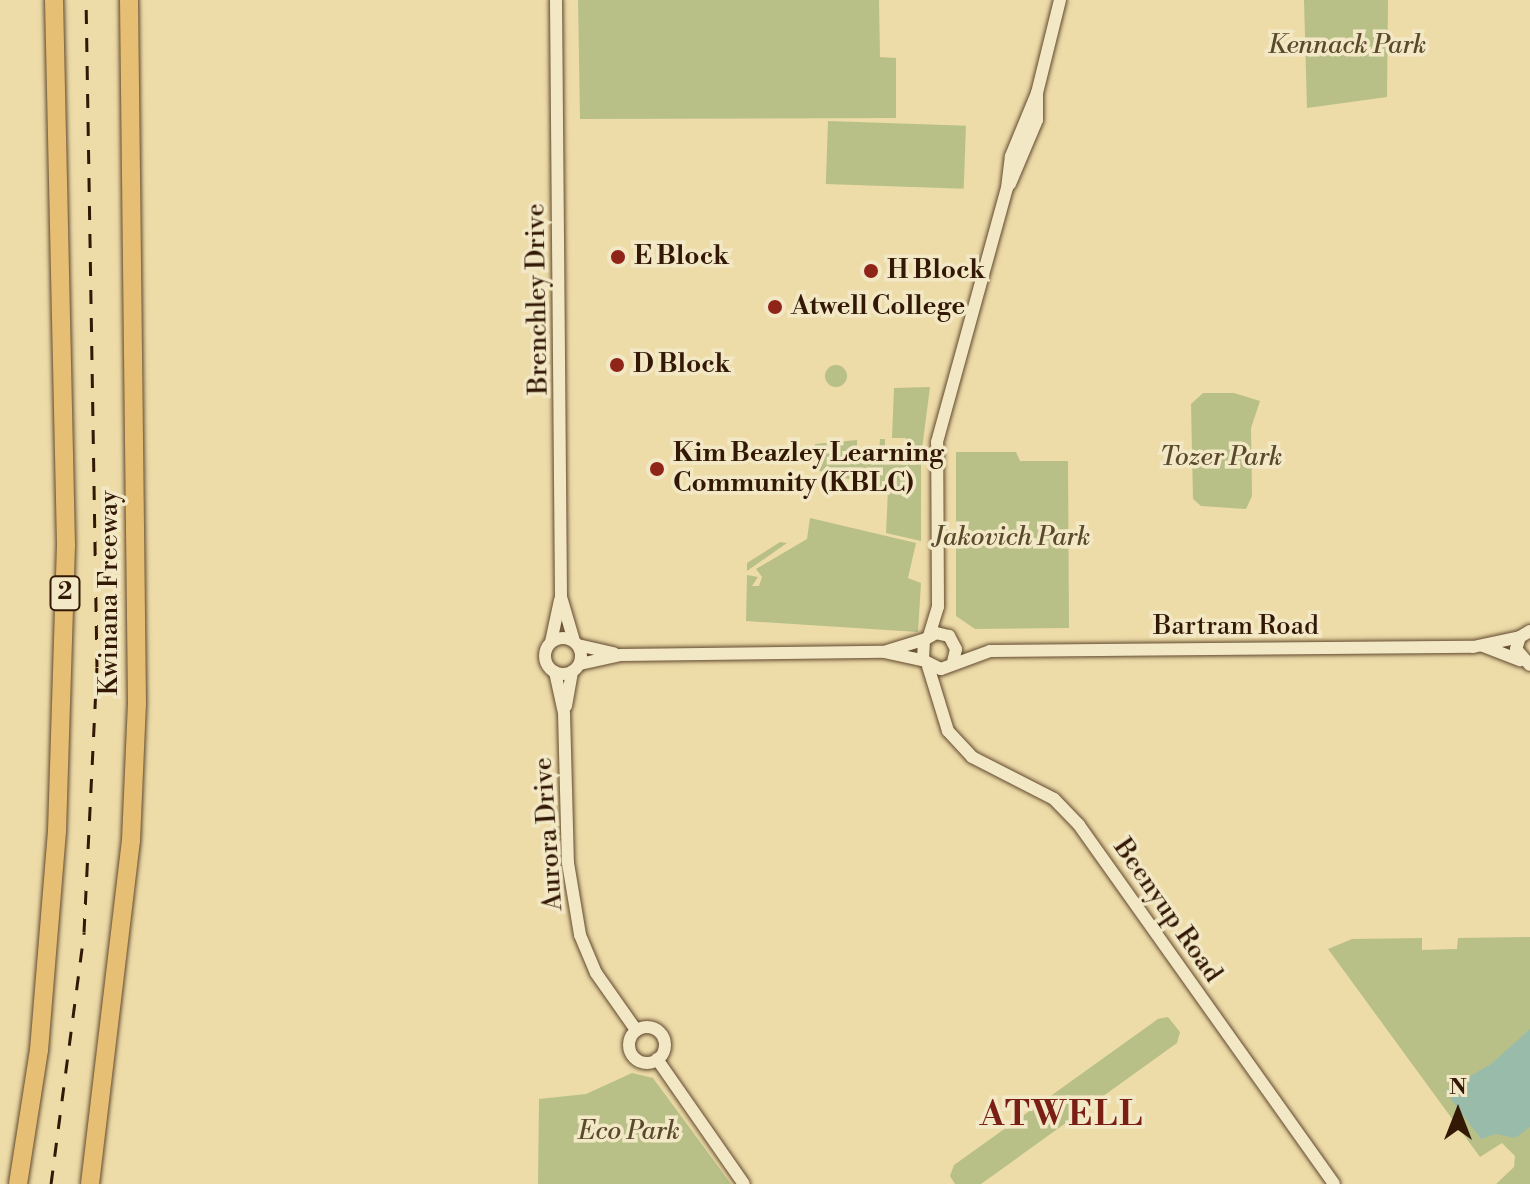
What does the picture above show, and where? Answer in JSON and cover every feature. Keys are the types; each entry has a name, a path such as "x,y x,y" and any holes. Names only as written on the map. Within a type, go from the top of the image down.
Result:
{"highway":[{"name":"Kwinana Freeway","path":"18,1184 39,1050 55,847 66,545 54,0"},
{"name":"Kwinana Freeway","path":"90,1184 131,840 137,704 129,0"}],"street":[{"name":"Brenchley Drive","path":"551,642 561,597 556,0"},
{"path":"621,655 562,637 551,642 544,658 555,672 621,655 884,652 925,663 926,638 938,607 937,442 1007,188 1037,93 1060,0"},
{"name":"Brenchley Drive","path":"561,597 576,643"},
{"path":"938,607 952,639 950,664 939,697"},
{"path":"1525,634 1516,649 1525,662"},
{"name":"Bartram Road","path":"925,663 950,664 990,651 1483,646 1525,634"},
{"path":"884,652 926,638"},
{"name":"Bartram Road","path":"926,638 952,639 990,651"},
{"path":"576,643 576,668"},
{"name":"Bartram Road","path":"1483,646 1525,662"},
{"name":"Beenyup Road","path":"925,663 948,731 972,757 1054,799 1079,825 1334,1184"},
{"name":"Aurora Drive","path":"564,713 576,668"},
{"name":"Aurora Drive","path":"555,672 564,713 568,863 580,935 596,973 636,1030"},
{"path":"652,1027 661,1034 665,1045 657,1059 646,1063 632,1055 630,1039 636,1030 652,1027"},
{"path":"657,1059 744,1184"}],"green space":[{"path":"578,0 879,0 880,57 896,58 896,118 580,119"},
{"name":"Kennack Park","path":"1304,0 1388,0 1387,97 1307,108"},
{"path":"828,121 966,126 964,189 826,184"},
{"path":"832,365 840,365 847,376 840,387 832,387 825,380 825,372"},
{"path":"930,387 921,457 921,541 886,533 888,490 816,470 815,444 857,440 857,454 879,455 880,439 885,439 885,454 906,454 906,438 892,438 894,388"},
{"name":"Tozer Park","path":"1203,393 1234,393 1260,401 1251,428 1252,496 1246,509 1201,506 1193,499 1191,404"},
{"name":"Jakovich Park","path":"956,452 1016,452 1020,461 1068,461 1069,628 975,629 956,616"},
{"path":"810,518 916,543 908,578 921,583 918,632 746,621 747,575 758,577 752,586 759,586 762,577 756,569 807,539"},
{"path":"780,542 787,543 747,571 747,563"},
{"path":"1530,937 1530,1184 1496,1184 1514,1167 1515,1156 1502,1143 1480,1157 1328,949 1352,939 1422,938 1422,950 1457,949 1458,938"},
{"path":"1168,1017 1180,1032 1177,1043 981,1184 955,1184 950,1176 954,1165 1158,1019"},
{"name":"Eco Park","path":"632,1073 653,1078 731,1184 538,1184 539,1099 586,1094"}],"shaded area":[{"path":"1530,1029 1530,1127 1515,1138 1496,1134 1481,1139 1445,1091 1491,1064"}],"railway":[{"path":"51,1184 84,932 97,667 86,0"}],"place":[{"name":"E Block","path":"618,257"},
{"name":"H Block","path":"871,271"},
{"name":"Atwell College","path":"775,307"},
{"name":"D Block","path":"617,365"},
{"name":"Kim Beazley Learning Community (KBLC)","path":"657,469"}],"district":[{"name":"ATWELL","path":"1062,1116"}]}
